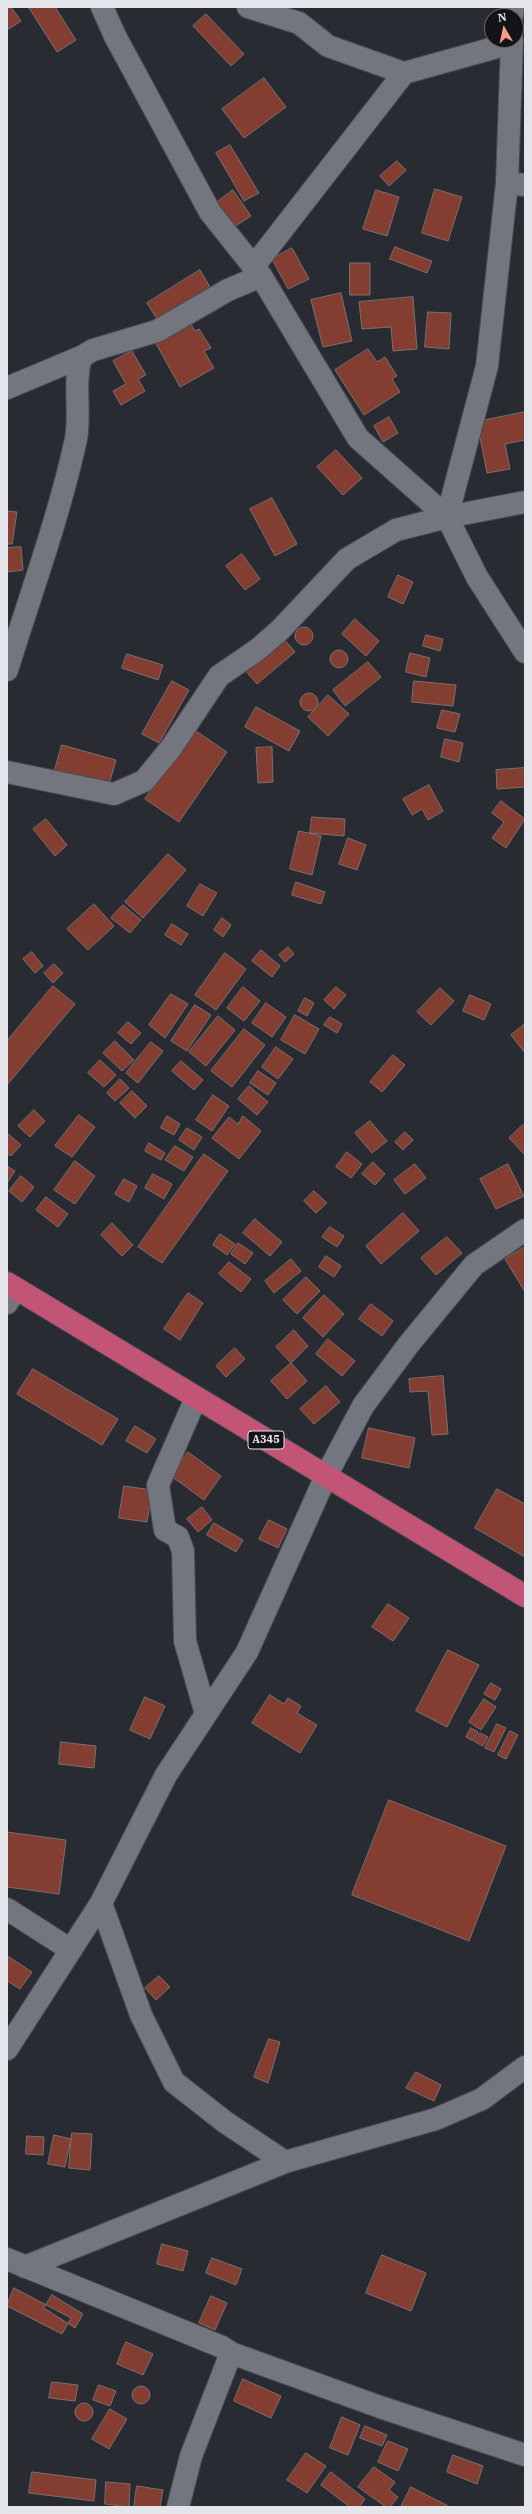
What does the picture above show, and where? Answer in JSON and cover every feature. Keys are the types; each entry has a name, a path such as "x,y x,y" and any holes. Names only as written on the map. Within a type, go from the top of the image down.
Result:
{"highway":[{"name":"A345","path":"10,1292 196,1398 525,1596"}],"street":[{"path":"102,7 114,36 210,212 257,271 358,438 447,517 477,577 525,652"},
{"path":"248,7 299,23 328,46 404,73 488,48"},
{"path":"447,517 487,366 516,184 512,48"},
{"path":"7,388 81,357 93,350 157,331 228,290 257,271 404,73"},
{"path":"7,670 15,619 42,563 71,458 79,422 77,372 81,357"},
{"path":"7,772 114,794 144,781 171,748 219,676 257,650 280,630 347,559 396,530 447,517 525,502"},
{"path":"7,2049 101,1903 166,1775 247,1652 326,1476 363,1406 409,1344 474,1265 525,1230"},
{"path":"196,1398 158,1485 165,1530 178,1537 183,1551 185,1641 206,1714"},
{"path":"101,1903 141,2015 174,2082 225,2122 285,2162"},
{"path":"7,1909 71,1950"},
{"path":"16,2263 285,2162 436,2119 482,2099 525,2067"},
{"path":"16,2263 222,2347 230,2353 380,2407 525,2455"},
{"path":"178,2507 191,2456 230,2353"}],"building":[{"path":"7,7 11,7 21,21 7,30"},
{"path":"55,7 76,40 57,52 29,8"},
{"path":"206,14 244,54 231,66 193,26"},
{"path":"264,78 286,107 244,138 222,109"},
{"path":"230,145 259,193 244,201 216,153"},
{"path":"397,161 406,170 389,186 380,176"},
{"path":"435,189 462,197 448,241 422,233"},
{"path":"233,190 251,216 234,227 216,203"},
{"path":"376,190 399,197 387,236 363,229"},
{"path":"395,247 432,261 427,273 390,259"},
{"path":"292,248 309,279 288,289 272,259"},
{"path":"350,263 370,263 370,295 350,295"},
{"path":"200,270 213,292 160,324 147,303"},
{"path":"341,293 352,341 323,347 311,300"},
{"path":"413,297 417,349 393,351 391,327 362,329 359,302"},
{"path":"428,312 451,313 449,349 425,347"},
{"path":"188,319 195,331 199,329 211,348 204,351 214,368 180,387 153,338"},
{"path":"368,349 377,362 385,357 397,376 392,379 400,392 364,415 335,370"},
{"path":"132,351 146,375 138,379 145,391 121,405 113,391 126,384 113,361"},
{"path":"525,412 525,440 505,444 510,469 487,473 477,422"},
{"path":"389,417 398,433 383,442 374,426"},
{"path":"336,450 362,478 343,495 317,467"},
{"path":"272,498 297,544 275,556 250,509"},
{"path":"7,511 17,512 12,544 7,544"},
{"path":"21,547 23,570 7,572 7,548"},
{"path":"242,554 260,579 245,590 226,566"},
{"path":"398,575 413,582 403,604 388,597"},
{"path":"355,619 379,641 366,656 342,634"},
{"path":"304,627 310,630 313,636 310,642 304,645 298,642 295,636 298,630"},
{"path":"426,635 443,639 440,651 423,646"},
{"path":"283,638 295,652 257,684 245,670"},
{"path":"339,650 345,653 348,659 345,665 339,668 333,665 330,659 333,653"},
{"path":"410,653 430,658 426,677 406,672"},
{"path":"127,654 163,665 158,680 122,668"},
{"path":"368,662 381,677 345,706 333,690"},
{"path":"172,681 189,690 159,743 142,734"},
{"path":"414,681 456,685 453,706 412,702"},
{"path":"309,693 315,696 318,702 315,708 309,711 303,708 300,702 303,696"},
{"path":"328,695 349,714 328,736 308,717"},
{"path":"256,707 300,731 289,751 245,727"},
{"path":"442,710 460,714 455,732 437,728"},
{"path":"193,729 227,752 179,822 145,799"},
{"path":"445,739 463,743 459,762 441,757"},
{"path":"62,745 116,760 108,788 54,773"},
{"path":"272,747 273,782 258,783 256,748"},
{"path":"525,768 525,787 497,789 496,770"},
{"path":"429,785 443,811 428,820 422,809 412,815 403,799"},
{"path":"501,801 525,819 506,848 492,838 504,822 492,813"},
{"path":"312,817 345,819 344,836 310,833"},
{"path":"46,819 67,845 55,856 33,829"},
{"path":"299,831 321,836 312,875 290,869"},
{"path":"348,838 366,845 357,870 339,864"},
{"path":"168,854 186,870 143,918 125,902"},
{"path":"296,882 325,892 321,904 292,895"},
{"path":"200,884 217,893 203,916 187,906"},
{"path":"94,904 114,926 88,950 67,929"},
{"path":"123,905 141,920 130,933 111,918"},
{"path":"222,918 231,925 223,937 214,930"},
{"path":"172,924 188,934 181,945 165,935"},
{"path":"288,947 294,954 285,962 279,955"},
{"path":"261,950 280,966 272,977 252,961"},
{"path":"32,952 43,966 35,973 23,959"},
{"path":"225,953 246,969 216,1010 195,995"},
{"path":"54,964 63,973 53,983 44,973"},
{"path":"53,986 75,1004 7,1085 7,1041"},
{"path":"243,987 260,1001 244,1021 227,1008"},
{"path":"336,987 346,995 334,1009 324,1000"},
{"path":"440,988 454,1001 431,1025 417,1012"},
{"path":"171,994 188,1004 165,1038 149,1025"},
{"path":"470,995 491,1004 484,1020 463,1011"},
{"path":"305,998 314,1003 307,1016 298,1011"},
{"path":"266,1003 286,1017 272,1037 252,1023"},
{"path":"195,1005 211,1015 187,1051 171,1041"},
{"path":"295,1015 319,1029 305,1054 281,1040"},
{"path":"218,1016 235,1030 206,1066 189,1052"},
{"path":"330,1017 342,1024 337,1033 324,1025"},
{"path":"128,1022 141,1033 131,1044 118,1033"},
{"path":"525,1024 525,1053 511,1035"},
{"path":"244,1029 265,1045 232,1087 211,1071"},
{"path":"115,1041 134,1060 122,1071 103,1053"},
{"path":"151,1042 163,1051 138,1083 126,1073"},
{"path":"276,1047 293,1059 278,1079 262,1067"},
{"path":"393,1055 405,1065 382,1092 370,1082"},
{"path":"100,1060 116,1075 104,1087 88,1073"},
{"path":"181,1061 203,1080 194,1090 172,1071"},
{"path":"258,1071 276,1083 268,1095 250,1083"},
{"path":"120,1079 129,1088 115,1101 107,1093"},
{"path":"249,1086 268,1102 257,1115 238,1099"},
{"path":"132,1091 147,1106 135,1118 120,1103"},
{"path":"213,1095 229,1106 212,1131 196,1120"},
{"path":"34,1110 45,1121 30,1137 18,1126"},
{"path":"79,1115 95,1127 72,1157 55,1146"},
{"path":"167,1116 180,1124 174,1135 161,1128"},
{"path":"243,1116 261,1131 239,1159 212,1138 229,1117 238,1124"},
{"path":"370,1121 387,1141 372,1153 355,1133"},
{"path":"525,1123 525,1155 509,1138"},
{"path":"187,1128 202,1137 194,1150 179,1140"},
{"path":"405,1132 413,1140 403,1150 395,1142"},
{"path":"7,1133 21,1145 11,1156 7,1153"},
{"path":"149,1143 165,1153 161,1160 145,1151"},
{"path":"175,1146 193,1157 184,1171 165,1160"},
{"path":"347,1152 362,1164 351,1178 336,1167"},
{"path":"204,1154 228,1171 162,1263 138,1247"},
{"path":"75,1161 95,1176 75,1204 54,1190"},
{"path":"373,1162 385,1174 375,1185 362,1174"},
{"path":"415,1164 426,1178 405,1194 394,1180"},
{"path":"508,1164 524,1196 496,1209 480,1179"},
{"path":"7,1166 15,1171 7,1183"},
{"path":"153,1174 172,1184 164,1199 145,1188"},
{"path":"21,1176 34,1187 22,1202 9,1191"},
{"path":"124,1179 137,1186 129,1202 115,1194"},
{"path":"314,1191 327,1203 316,1213 304,1201"},
{"path":"46,1197 68,1214 58,1227 36,1210"},
{"path":"403,1213 419,1231 381,1264 366,1246"},
{"path":"255,1219 282,1242 270,1256 243,1233"},
{"path":"112,1223 133,1245 122,1256 101,1235"},
{"path":"330,1227 344,1236 337,1247 322,1237"},
{"path":"220,1234 235,1244 227,1255 213,1245"},
{"path":"447,1237 462,1253 436,1275 421,1258"},
{"path":"238,1243 253,1253 245,1264 231,1254"},
{"path":"525,1247 525,1292 505,1259"},
{"path":"326,1256 341,1266 334,1277 319,1267"},
{"path":"291,1259 301,1271 274,1293 265,1281"},
{"path":"229,1262 251,1279 241,1292 219,1274"},
{"path":"306,1277 320,1291 297,1314 283,1300"},
{"path":"188,1293 203,1303 180,1340 164,1329"},
{"path":"324,1295 344,1314 323,1337 303,1318"},
{"path":"371,1304 393,1321 382,1336 359,1319"},
{"path":"294,1330 308,1346 291,1363 276,1347"},
{"path":"328,1339 355,1361 342,1376 316,1354"},
{"path":"235,1348 245,1359 226,1377 216,1366"},
{"path":"291,1363 307,1381 287,1399 271,1381"},
{"path":"33,1369 118,1419 102,1445 17,1394"},
{"path":"443,1376 448,1434 432,1435 428,1391 410,1392 409,1379"},
{"path":"326,1386 340,1402 314,1424 300,1409"},
{"path":"135,1426 156,1439 147,1453 126,1441"},
{"path":"369,1428 415,1438 409,1468 362,1458"},
{"path":"188,1452 221,1476 204,1500 171,1476"},
{"path":"124,1486 152,1490 147,1522 119,1518"},
{"path":"497,1489 525,1504 525,1557 475,1528"},
{"path":"202,1507 212,1520 198,1532 187,1519"},
{"path":"269,1520 287,1529 278,1548 259,1539"},
{"path":"214,1523 243,1540 236,1552 207,1535"},
{"path":"388,1604 409,1618 393,1641 372,1627"},
{"path":"448,1650 479,1665 447,1727 416,1711"},
{"path":"491,1683 501,1689 495,1700 484,1694"},
{"path":"270,1695 284,1704 288,1698 301,1706 297,1713 317,1725 300,1753 252,1723"},
{"path":"145,1697 165,1706 150,1739 130,1730"},
{"path":"484,1699 496,1707 481,1730 469,1722"},
{"path":"497,1724 506,1728 494,1752 485,1748"},
{"path":"471,1728 478,1732 473,1741 466,1737"},
{"path":"510,1731 518,1735 506,1759 498,1755"},
{"path":"480,1733 488,1737 483,1746 475,1742"},
{"path":"61,1742 96,1746 94,1768 59,1764"},
{"path":"389,1800 506,1846 469,1941 352,1895"},
{"path":"7,1832 66,1840 59,1894 7,1887"},
{"path":"9,1957 32,1972 20,1989 7,1981 7,1961"},
{"path":"159,1976 170,1987 156,2000 145,1988"},
{"path":"269,2039 280,2042 268,2083 254,2077"},
{"path":"416,2072 441,2085 434,2101 406,2088"},
{"path":"72,2133 92,2134 90,2170 69,2168"},
{"path":"54,2135 71,2139 65,2167 48,2164"},
{"path":"27,2136 44,2137 43,2155 26,2154"},
{"path":"162,2244 188,2251 183,2271 157,2264"},
{"path":"382,2255 426,2273 411,2311 366,2293"},
{"path":"212,2258 242,2269 236,2285 206,2273"},
{"path":"14,2288 71,2318 62,2334 7,2306"},
{"path":"52,2295 83,2314 75,2328 44,2308"},
{"path":"211,2296 227,2303 215,2330 199,2323"},
{"path":"126,2342 153,2354 143,2375 117,2364"},
{"path":"243,2379 281,2396 271,2418 234,2401"},
{"path":"52,2382 78,2385 75,2401 49,2398"},
{"path":"99,2385 116,2391 110,2406 93,2400"},
{"path":"137,2386 145,2386 150,2391 148,2402 145,2404 137,2404 132,2399 132,2391"},
{"path":"80,2403 88,2403 93,2408 91,2419 88,2421 80,2421 75,2416 75,2408"},
{"path":"110,2409 127,2419 109,2449 92,2439"},
{"path":"342,2417 360,2425 348,2455 330,2448"},
{"path":"365,2426 387,2435 382,2446 360,2438"},
{"path":"388,2441 408,2449 398,2471 378,2462"},
{"path":"306,2453 326,2466 307,2493 287,2480"},
{"path":"453,2455 483,2466 477,2484 447,2472"},
{"path":"374,2467 395,2482 389,2490 398,2497 390,2507 386,2507 358,2487"},
{"path":"32,2472 96,2480 94,2501 29,2493"},
{"path":"331,2472 365,2499 359,2507 350,2507 321,2485"},
{"path":"106,2482 130,2484 129,2507 105,2504"},
{"path":"137,2486 163,2490 160,2507 134,2507"},
{"path":"411,2487 450,2507 401,2507"}]}
